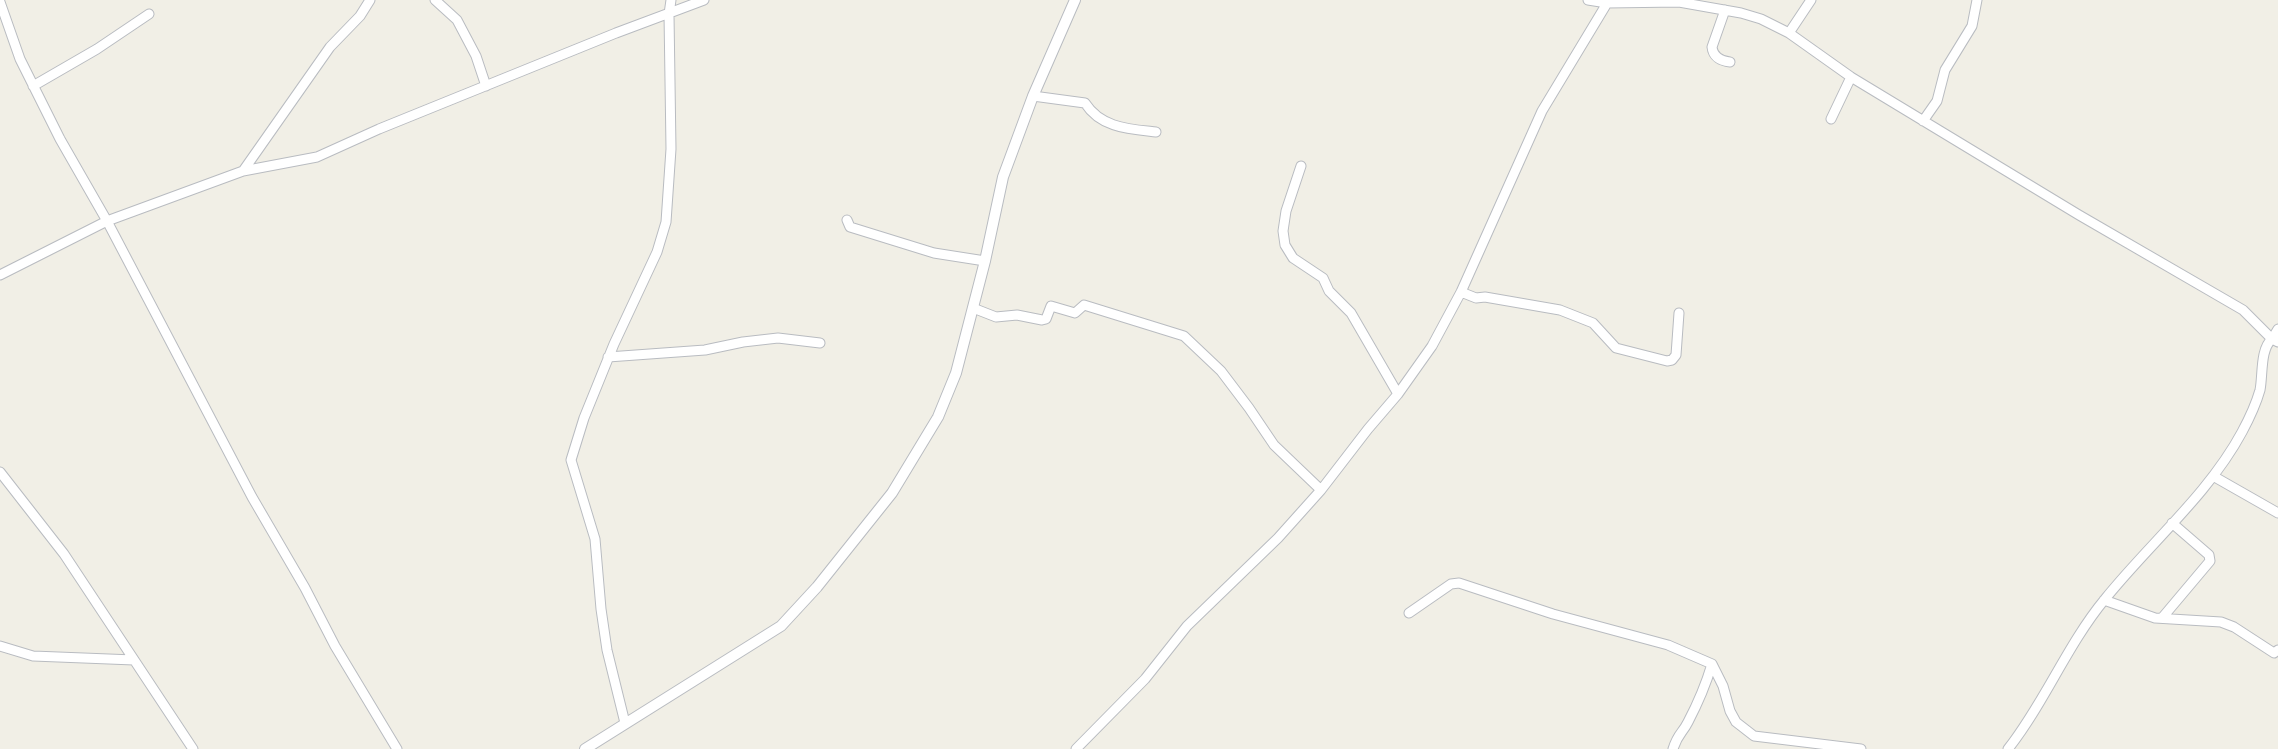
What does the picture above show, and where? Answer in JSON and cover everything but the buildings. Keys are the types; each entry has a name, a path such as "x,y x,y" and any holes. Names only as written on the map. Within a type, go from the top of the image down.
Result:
{"street":[{"path":"243,171 330,47 360,16 370,0"},
{"path":"435,0 457,20 476,56 486,86"},
{"path":"625,723 608,650 601,609 595,540 571,460 584,418 608,357 656,252 666,222 671,148 669,14 671,0"},
{"path":"0,275 107,221 243,171 317,158 379,129 616,33 704,0"},
{"path":"585,749 781,626 817,587 892,493 938,417 956,373 1003,177 1033,96 1075,0"},
{"path":"1588,0 1679,2 1761,19 1790,33 1851,77 2079,215 2243,310 2275,341"},
{"path":"1790,33 1812,0"},
{"path":"1923,120 1937,101 1944,70 1972,26 1977,0"},
{"path":"1076,749 1145,679 1187,626 1278,538 1321,490 1368,429 1398,394 1432,346 1462,292 1542,111 1608,1"},
{"path":"0,2 8,31 60,139 107,221 252,497 305,588 335,646 397,749"},
{"path":"1724,10 1712,47 1716,56 1723,61 1730,62"},
{"path":"33,86 97,49 149,14"},
{"path":"1831,119 1851,77"},
{"path":"1033,96 1085,104 1092,113 1120,128 1156,132"},
{"path":"1301,166 1286,211 1283,231 1285,245 1293,258 1322,278 1329,291 1351,313 1398,394"},
{"path":"847,220 850,227 873,235 934,253 984,262"},
{"path":"1462,292 1476,298 1485,297 1560,310 1593,322 1616,348 1667,361 1672,360 1676,355 1679,312"},
{"path":"973,308 996,317 1017,315 1042,320 1046,318 1051,306 1075,313 1084,305 1184,336 1221,371 1274,445 1321,490"},
{"path":"2008,749 2026,727 2074,644 2104,600 2213,476 2234,446 2249,420 2260,390 2266,348 2275,341 2278,329"},
{"path":"608,357 706,350 743,342 778,338 820,343"},
{"path":"0,472 64,554 193,749"},
{"path":"2213,476 2278,513"},
{"path":"2162,618 2210,561 2209,555 2172,523"},
{"path":"1410,613 1451,584 1459,583 1553,614 1668,645 1712,664 1723,686 1730,711 1736,722 1754,736 1861,749"},
{"path":"2104,600 2155,618 2221,622 2234,627 2274,653 2278,650"},
{"path":"0,646 34,656 134,660"},
{"path":"1673,749 1679,732 1687,725 1695,709 1712,664"}]}
